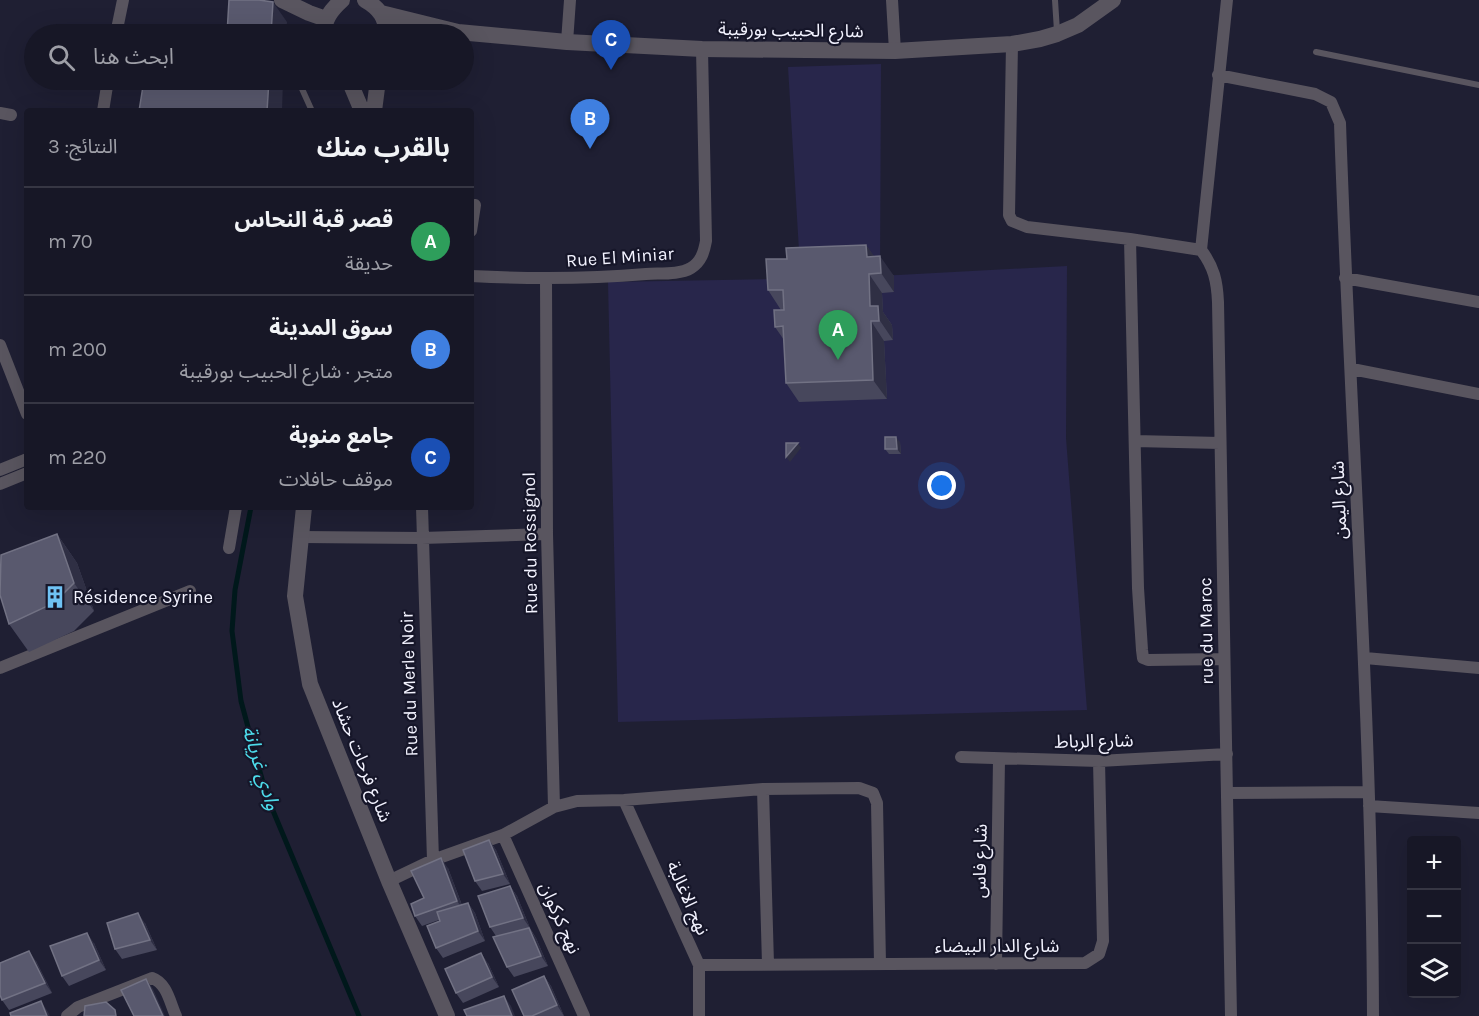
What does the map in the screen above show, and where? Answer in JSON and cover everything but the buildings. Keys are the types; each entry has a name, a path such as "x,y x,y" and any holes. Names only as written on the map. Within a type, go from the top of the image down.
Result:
{"street":[{"path":"118,24 123,0"},
{"path":"282,0 309,13 322,24"},
{"path":"327,24 342,0"},
{"path":"567,42 570,0"},
{"path":"892,0 895,51"},
{"name":"شارع الحبيب بورقيبة","path":"474,35 702,49 895,51 1012,44 1057,34 1090,18 1113,0"},
{"path":"1012,44 1009,215 1012,221 1027,226 1201,250 1227,0"},
{"path":"376,6 385,24"},
{"name":"شارع الحبيب بورقيبة","path":"376,6 426,24"},
{"name":"Rue El Miniar","path":"474,276 546,279 683,272 697,264 702,257 706,241 702,49"},
{"name":"شارع اليمن","path":"1218,75 1315,93 1331,102 1340,123 1365,658 1373,1016"},
{"path":"103,108 106,90"},
{"path":"353,90 361,108"},
{"path":"374,108 377,90"},
{"path":"474,212 475,205"},
{"path":"1130,239 1138,588 1143,658 1181,661 1224,659"},
{"name":"rue du Maroc","path":"1201,250 1212,266 1217,288 1231,1016"},
{"path":"1346,278 1479,302"},
{"name":"Rue du Rossignol","path":"546,279 547,534 554,807"},
{"path":"0,345 24,406"},
{"path":"1352,369 1479,394"},
{"path":"1135,441 1220,442"},
{"path":"0,470 24,460"},
{"path":"0,484 24,474"},
{"path":"229,548 235,510"},
{"name":"شارع فرحات حشاد","path":"304,510 294,596 310,684 389,881 447,1016"},
{"name":"Rue du Merle Noir","path":"422,510 433,860"},
{"path":"300,537 422,538 547,534"},
{"path":"0,668 190,591"},
{"path":"1365,658 1479,668"},
{"name":"شارع الرباط","path":"961,757 1099,761 1227,754"},
{"name":"شارع فاس","path":"996,964 999,759"},
{"name":"شارع الدار البيضاء","path":"699,965 1085,963 1099,954 1103,942 1099,761"},
{"path":"389,881 433,860 503,835 554,807 577,801 624,800 763,789 859,788 873,793 877,803 880,964"},
{"path":"763,789 768,964"},
{"path":"1227,793 1368,792"},
{"name":"نهج الاغالبة","path":"624,800 699,965 699,1016"},
{"path":"1369,806 1479,813"},
{"name":"نهج كركوان","path":"503,835 584,1016"},
{"path":"67,1016 78,1007 153,978 163,986 176,1016"}],"lane":[{"path":"1055,0 1057,34"},
{"path":"1316,52 1479,85"},
{"path":"303,90 311,108"}],"shaded area":[{"path":"881,64 880,276 1067,266 1066,438 1087,710 618,722 608,282 780,279 800,267 788,67"}],"waterway":[{"name":"وادي غريانة","path":"250,510 235,590 232,631 241,701 266,794 359,1016"}],"place":[{"name":"جامع منوبة","path":"611,70"},
{"name":"سوق المدينة","path":"590,149"},
{"name":"قصر قبة النحاس","path":"838,360"},
{"name":"Résidence Syrine","path":"55,597"}]}
